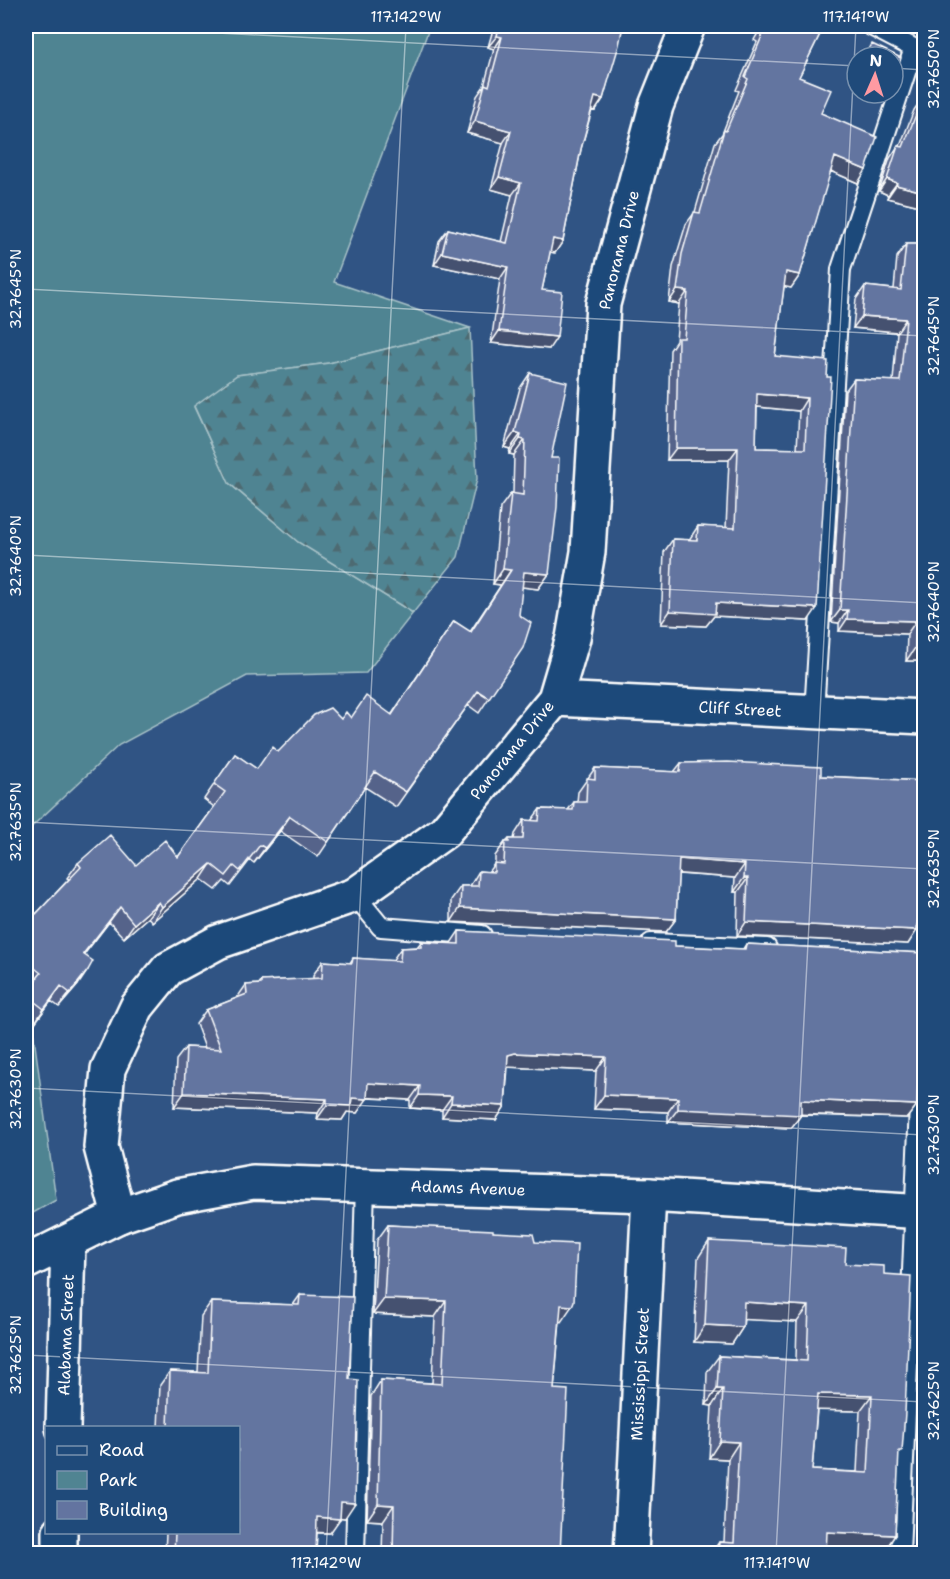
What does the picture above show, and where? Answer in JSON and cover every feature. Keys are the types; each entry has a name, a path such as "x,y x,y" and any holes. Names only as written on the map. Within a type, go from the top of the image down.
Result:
{"street":[{"name":"Panorama Drive","path":"119,1216 101,1147 108,1069 137,1007 168,969 218,942 355,895 444,832 555,699 573,638 588,552 603,304 656,106 688,26"},
{"name":"Cliff Street","path":"555,699 924,717"},
{"name":"Adams Avenue","path":"26,1262 119,1216 177,1196 253,1182 649,1195 919,1212"},
{"name":"Mississippi Street","path":"631,1554 649,1195"},
{"name":"Alabama Street","path":"63,1426 68,1242"},
{"path":"60,1534 60,1554"}],"lane":[{"path":"814,713 841,269 919,51 871,26"},
{"path":"355,895 381,927 495,935"},
{"path":"638,942 782,949"},
{"path":"900,1554 919,1212 924,988"},
{"path":"355,1554 365,1184"}],"green space":[{"path":"26,26 430,26 334,282 470,328 329,363 237,375 194,407 230,484 298,542 413,613 366,673 247,676 119,745 26,832"},
{"path":"470,328 477,479 458,557 413,613 298,542 229,483 194,406 237,375 329,363"},
{"path":"26,1021 33,1030 56,1200 26,1217"}],"building":[{"path":"499,26 623,26 603,99 595,97 581,149 563,241 553,239 542,290 562,292 557,337 499,331 508,267 442,253 448,229 507,243 521,183 499,177 511,131 475,121 485,84 489,86 502,37 497,36"},
{"path":"764,26 824,26 799,77 831,90 821,113 877,137 866,170 835,157 800,275 786,272 775,356 828,361 827,377 831,377 817,608 716,603 715,614 670,611 673,539 697,540 698,526 735,528 738,448 676,448 678,338 684,338 688,291 677,290 682,254 694,212 700,213 724,130 726,131 748,79 745,77 765,29","holes":["757,394 807,398 805,449 756,448"]},
{"path":"923,97 924,192 896,185 897,183 887,179 898,146 903,147"},
{"path":"906,244 924,244 924,649 915,648 916,621 847,619 848,610 840,610 854,379 900,381 906,319 862,316 865,286 901,290"},
{"path":"530,373 567,382 551,458 559,458 557,507 549,574 524,572 519,615 531,623 523,648 489,698 478,691 406,792 375,772 328,842 290,816 265,848 260,845 240,871 234,866 226,876 211,864 162,907 159,902 134,924 120,907 83,954 93,961 70,993 61,986 44,1009 26,995 41,973 26,961 26,907 36,914 81,867 78,863 110,835 136,865 165,840 178,857 225,792 214,784 235,754 257,769 272,747 278,752 314,715 330,708 341,719 346,712 351,718 366,696 392,715 454,621 471,632 511,570 503,569 511,493 523,495 525,440 520,439 521,434 515,432"},
{"path":"728,762 821,767 821,776 924,781 924,871 921,870 917,930 746,922 748,878 744,878 745,864 679,859 676,919 460,908 461,886 478,886 479,871 494,872 494,863 504,864 505,842 509,842 509,839 523,839 524,820 539,821 540,809 573,810 574,802 586,802 587,778 595,779 595,768 680,772 681,763"},
{"path":"459,931 675,941 675,946 745,949 746,944 924,953 917,1105 801,1100 801,1115 678,1109 678,1098 604,1095 606,1057 515,1053 508,1055 505,1106 451,1103 452,1096 419,1095 420,1086 368,1083 367,1099 352,1098 351,1106 327,1105 327,1099 184,1093 186,1047 221,1049 206,1010 247,994 246,985 261,984 261,981 322,978 323,961 352,963 353,958 400,961 401,948 421,947 421,942 459,944"},
{"path":"388,1225 533,1234 535,1242 577,1244 574,1301 572,1306 561,1305 554,1389 568,1390 560,1554 393,1554 394,1505 378,1504 381,1380 442,1384 446,1301 384,1299"},
{"path":"709,1241 846,1248 845,1264 884,1266 884,1274 911,1276 905,1413 902,1451 899,1451 895,1535 827,1532 826,1554 718,1554 719,1542 734,1543 739,1442 720,1441 723,1389 717,1389 719,1356 807,1361 809,1306 744,1302 743,1327 705,1325","holes":["818,1394 872,1395 868,1473 812,1470"]},
{"path":"300,1295 353,1297 349,1379 358,1380 355,1503 341,1502 340,1519 317,1517 316,1554 174,1554 175,1534 240,1534 240,1426 168,1426 170,1371 208,1373 211,1302 299,1305"}]}
